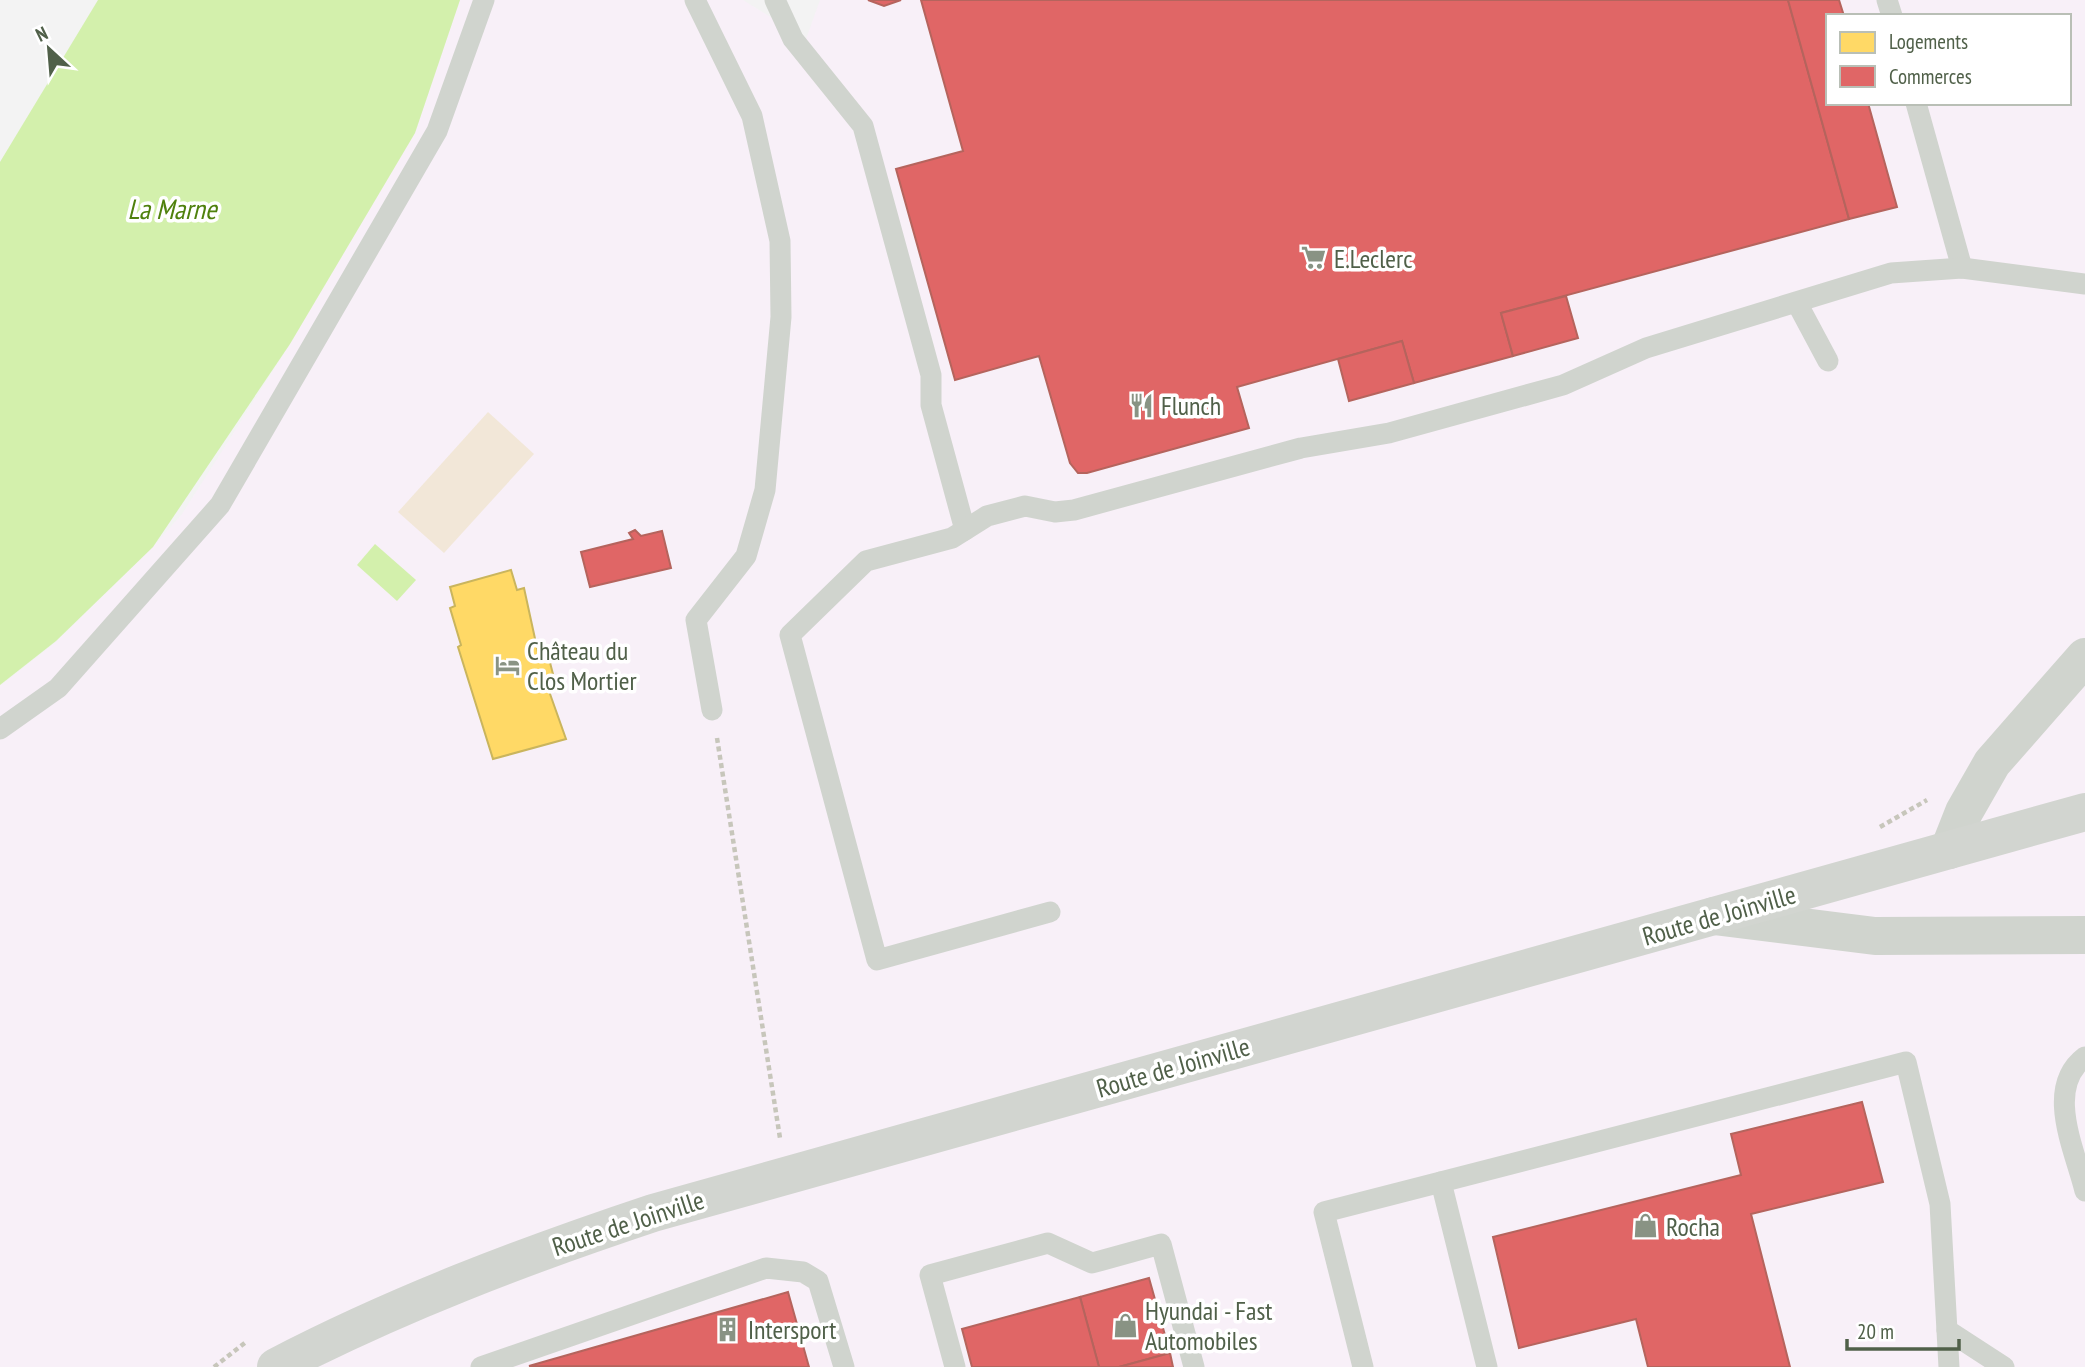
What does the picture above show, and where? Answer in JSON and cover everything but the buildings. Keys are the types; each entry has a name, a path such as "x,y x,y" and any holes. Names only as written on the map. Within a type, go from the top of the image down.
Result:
{"main road":[{"name":"Route de Joinville","path":"276,1367 407,1304 523,1256 653,1213 2085,812"}],"street":[{"path":"1949,850 1964,812 1992,763 2085,657"},
{"path":"1714,916 1875,936 2085,936"}],"lane":[{"path":"0,729 58,688 220,505 437,131 484,0"},
{"path":"695,0 752,116 780,241 781,317 765,490 746,556 696,620 712,710"},
{"path":"775,0 793,39 863,126 931,375 930,405 965,530"},
{"path":"1917,105 1962,268"},
{"path":"1050,912 877,960 790,635 866,561 952,538 987,516 1025,506 1055,512 1074,510 1301,448 1389,433 1563,385 1646,348 1891,273 1962,268 2085,284"},
{"path":"1797,303 1828,361"},
{"path":"2085,1057 2074,1065 2064,1084 2063,1105 2085,1191"},
{"path":"1363,1367 1324,1212 1906,1062 1940,1204 1949,1367"},
{"path":"1441,1182 1487,1367"},
{"path":"955,1367 930,1275 1048,1243 1092,1263 1161,1244 1194,1367"},
{"path":"481,1367 766,1268 803,1272 818,1281 844,1367"},
{"path":"1947,1330 2004,1367"}],"path":[{"path":"712,710 786,1175"},
{"path":"1874,831 1933,797"},
{"path":"214,1367 224,1361 239,1344"},
{"path":"224,1361 228,1367"}],"shaded area":[{"path":"460,0 743,0 806,39 820,0 2085,0 2085,1367 0,1367 0,686 56,642 153,547 182,514 290,344 415,133"},
{"path":"488,412 534,454 444,553 398,512"}],"water":[{"name":"La Marne","path":"98,0 460,0 415,133 290,344 153,547 56,641 0,685 0,162"},
{"path":"375,544 416,580 397,601 357,565"}],"place":[{"name":"E.Leclerc","path":"1314,258"},
{"name":"Flunch","path":"1141,405"},
{"name":"Château du Clos Mortier","path":"507,665"},
{"name":"Rocha","path":"1646,1226"},
{"name":"Hyundai - Fast Automobiles","path":"1125,1325"},
{"name":"Intersport","path":"728,1329"}]}
